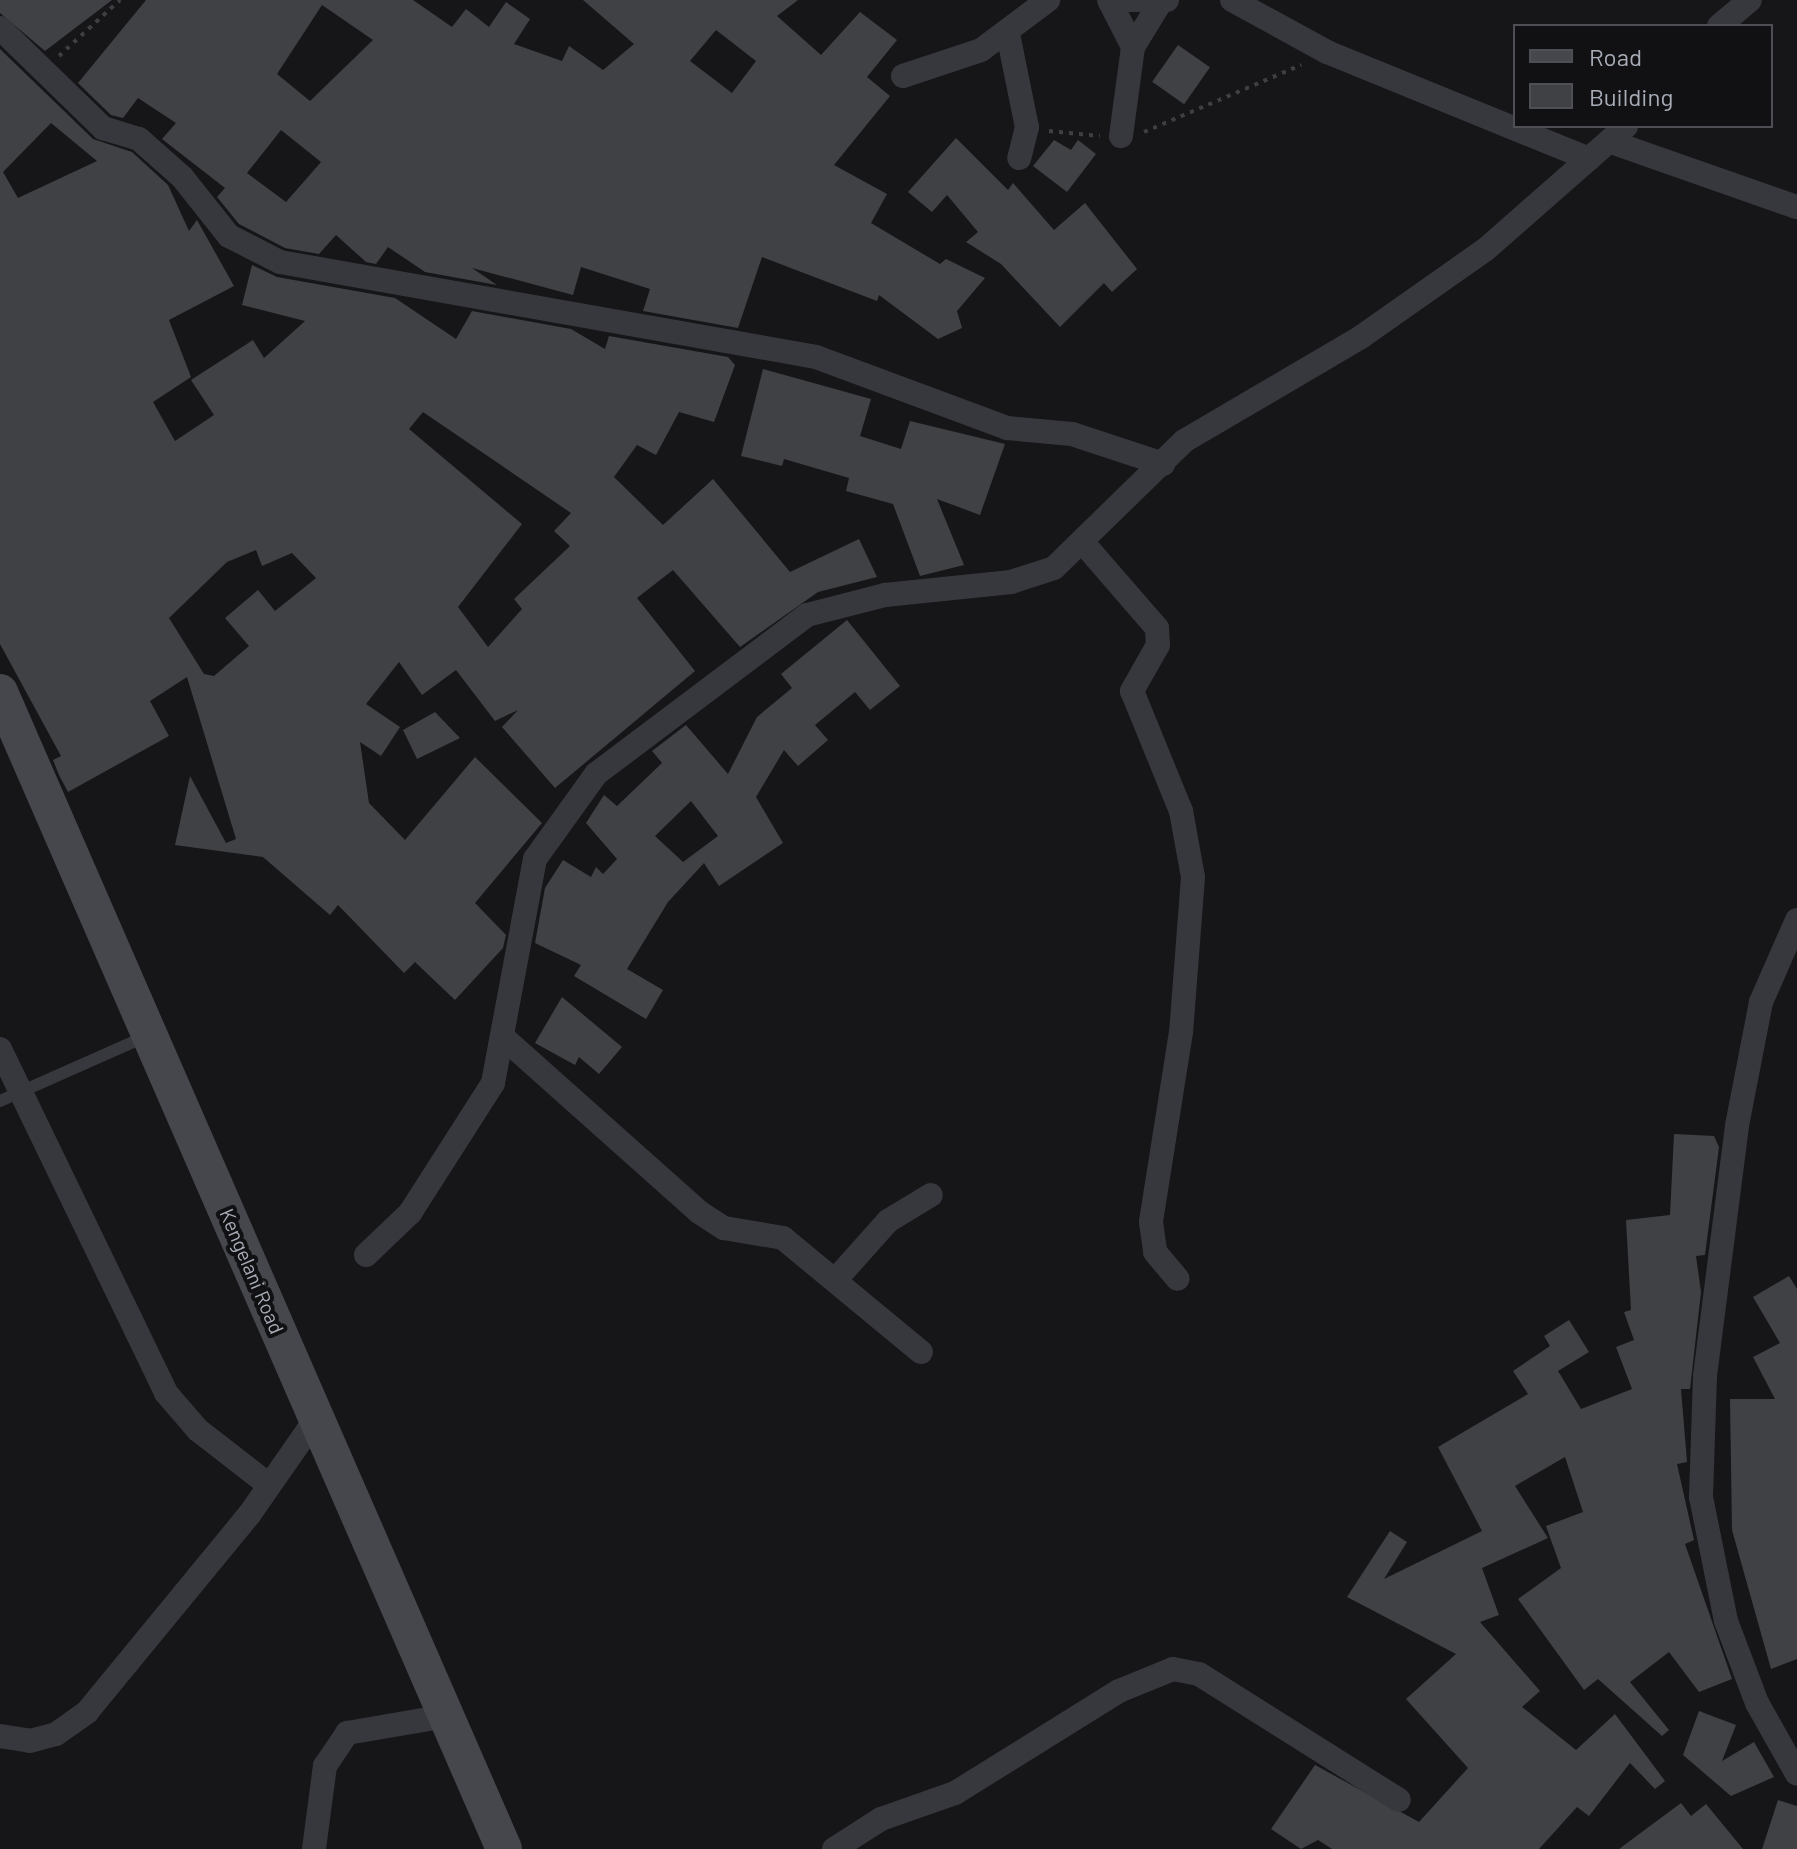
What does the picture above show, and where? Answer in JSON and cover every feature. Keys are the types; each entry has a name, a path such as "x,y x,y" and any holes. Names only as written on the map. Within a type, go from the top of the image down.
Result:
{"main road":[{"name":"Kengelani Road","path":"0,692 504,1849"}],"street":[{"path":"903,76 1008,34 1048,0"},
{"path":"1109,0 1133,47"},
{"path":"1126,0 1163,1"},
{"path":"1232,0 1327,52 1513,128"},
{"path":"1721,24 1750,0"},
{"path":"1121,136 1133,47 1163,1"},
{"path":"0,28 105,129 139,139 194,189 229,236 280,262 816,357 1007,428 1072,434 1163,464"},
{"path":"1008,34 1027,127 1019,158"},
{"path":"1513,128 1589,159"},
{"path":"366,1255 410,1213 452,1153 493,1083 506,1040 531,870 596,774 795,620 885,595 1011,582 1054,568 1085,545 1163,464 1224,413 1348,345 1485,250 1619,134 1797,207"},
{"path":"1085,545 1157,628 1158,645 1132,691 1181,811 1193,877 1181,1032 1151,1222 1155,1252 1178,1279"},
{"path":"1797,920 1761,1002 1737,1126 1706,1361 1701,1497 1726,1621 1757,1703 1797,1774"},
{"path":"506,1040 713,1222 778,1235 838,1277 921,1352"},
{"path":"0,1049 10,1095 166,1393 198,1430 269,1485"},
{"path":"838,1277 888,1221 931,1195"},
{"path":"0,1736 30,1741 56,1734 87,1712 269,1485 317,1417"},
{"path":"834,1849 881,1819 955,1793 1119,1691 1173,1669 1199,1674 1399,1800"},
{"path":"314,1849 325,1766 342,1738 357,1727 446,1716"}],"lane":[{"path":"10,1095 151,1034"}],"path":[{"path":"42,70 120,0"},
{"path":"1027,127 1121,136 1161,129 1327,52"}],"building":[{"path":"0,0 112,0 45,51 0,13"},
{"path":"146,0 413,0 452,27 466,9 489,27 506,2 530,19 514,44 562,61 569,46 603,70 634,44 583,0 798,0 777,16 821,55 860,12 897,40 867,77 890,96 834,165 887,194 871,223 940,264 946,259 985,278 957,311 962,328 938,339 879,295 877,301 762,257 738,328 643,311 650,289 581,267 573,295 472,268 497,285 425,272 388,247 376,264 366,262 336,235 319,254 285,248 239,224 217,197 225,188 162,139 176,123 138,98 123,118 111,115 78,83","holes":["322,5 373,40 310,101 277,74","716,30 756,61 732,93 690,61","281,130 321,162 286,202 247,173"]},
{"path":"1178,45 1210,67 1184,104 1152,82"},
{"path":"0,49 93,139 132,152 168,185 189,231 197,220 234,286 169,320 191,377 153,402 175,441 214,415 191,380 253,340 264,358 305,321 242,305 252,265 277,277 395,298 456,339 472,311 571,329 605,349 609,336 728,357 735,365 714,422 679,412 656,455 637,445 614,477 663,525 713,479 790,572 859,539 877,577 818,592 740,647 673,570 637,598 695,671 555,788 502,727 518,710 495,721 456,670 422,695 399,662 366,704 400,727 381,756 360,742 369,803 405,840 475,757 542,823 475,903 506,935 503,948 455,1000 415,962 404,973 338,905 330,915 263,857 175,845 190,776 226,843 236,839 187,677 150,701 169,736 68,792 53,760 61,756 0,644","holes":["51,123 97,161 18,198 3,172","423,412 571,513 554,531 570,546 514,599 522,609 488,647 458,607 522,524 409,429","256,550 262,566 292,553 316,578 275,611 258,590 225,618 249,646 214,676 204,674 169,618 227,562"]},
{"path":"956,138 1008,190 1013,183 1054,230 1085,203 1137,269 1112,292 1104,283 1060,327 1001,264 966,242 978,232 947,195 932,212 908,192"},
{"path":"1054,140 1071,150 1078,140 1096,154 1067,192 1033,166"},
{"path":"763,369 871,399 860,436 901,449 910,421 1005,444 980,515 937,499 964,565 920,576 893,504 846,491 849,478 784,459 782,466 741,456"},
{"path":"847,620 900,686 870,710 855,692 815,725 828,740 798,766 784,750 756,797 783,843 719,886 704,863 668,902 627,969 663,990 646,1019 574,976 581,965 535,943 545,888 563,860 591,877 596,867 603,874 617,859 586,823 604,795 617,806 662,763 652,751 686,725 728,774 757,717 792,688 781,674","holes":["691,801 718,836 683,862 655,836"]},
{"path":"435,712 460,738 417,759 403,730"},
{"path":"562,997 622,1047 599,1074 579,1057 575,1065 535,1043"},
{"path":"1674,1134 1714,1136 1719,1147 1705,1255 1696,1256 1701,1292 1690,1389 1681,1389 1687,1462 1677,1464 1694,1540 1685,1544 1732,1679 1699,1692 1669,1652 1630,1682 1669,1730 1662,1736 1598,1679 1584,1690 1518,1599 1561,1568 1546,1526 1583,1512 1565,1457 1515,1486 1548,1538 1482,1568 1499,1615 1480,1622 1540,1691 1522,1707 1576,1750 1615,1714 1665,1781 1655,1789 1630,1763 1589,1816 1577,1807 1539,1849 1332,1849 1318,1840 1301,1849 1271,1829 1315,1765 1419,1822 1468,1768 1406,1699 1456,1654 1347,1597 1390,1531 1407,1542 1384,1579 1482,1531 1438,1447 1528,1394 1513,1371 1550,1346 1544,1336 1569,1320 1589,1352 1558,1371 1581,1409 1632,1389 1616,1347 1634,1340 1624,1312 1631,1310 1626,1220 1670,1215"},
{"path":"1789,1276 1797,1289 1797,1659 1771,1669 1732,1530 1730,1399 1775,1399 1753,1357 1780,1343 1753,1297"},
{"path":"1699,1711 1736,1725 1722,1761 1754,1742 1774,1777 1731,1796 1683,1755"},
{"path":"1778,1800 1797,1806 1797,1849 1762,1849"},
{"path":"1681,1803 1691,1816 1706,1804 1743,1849 1619,1849"}]}
